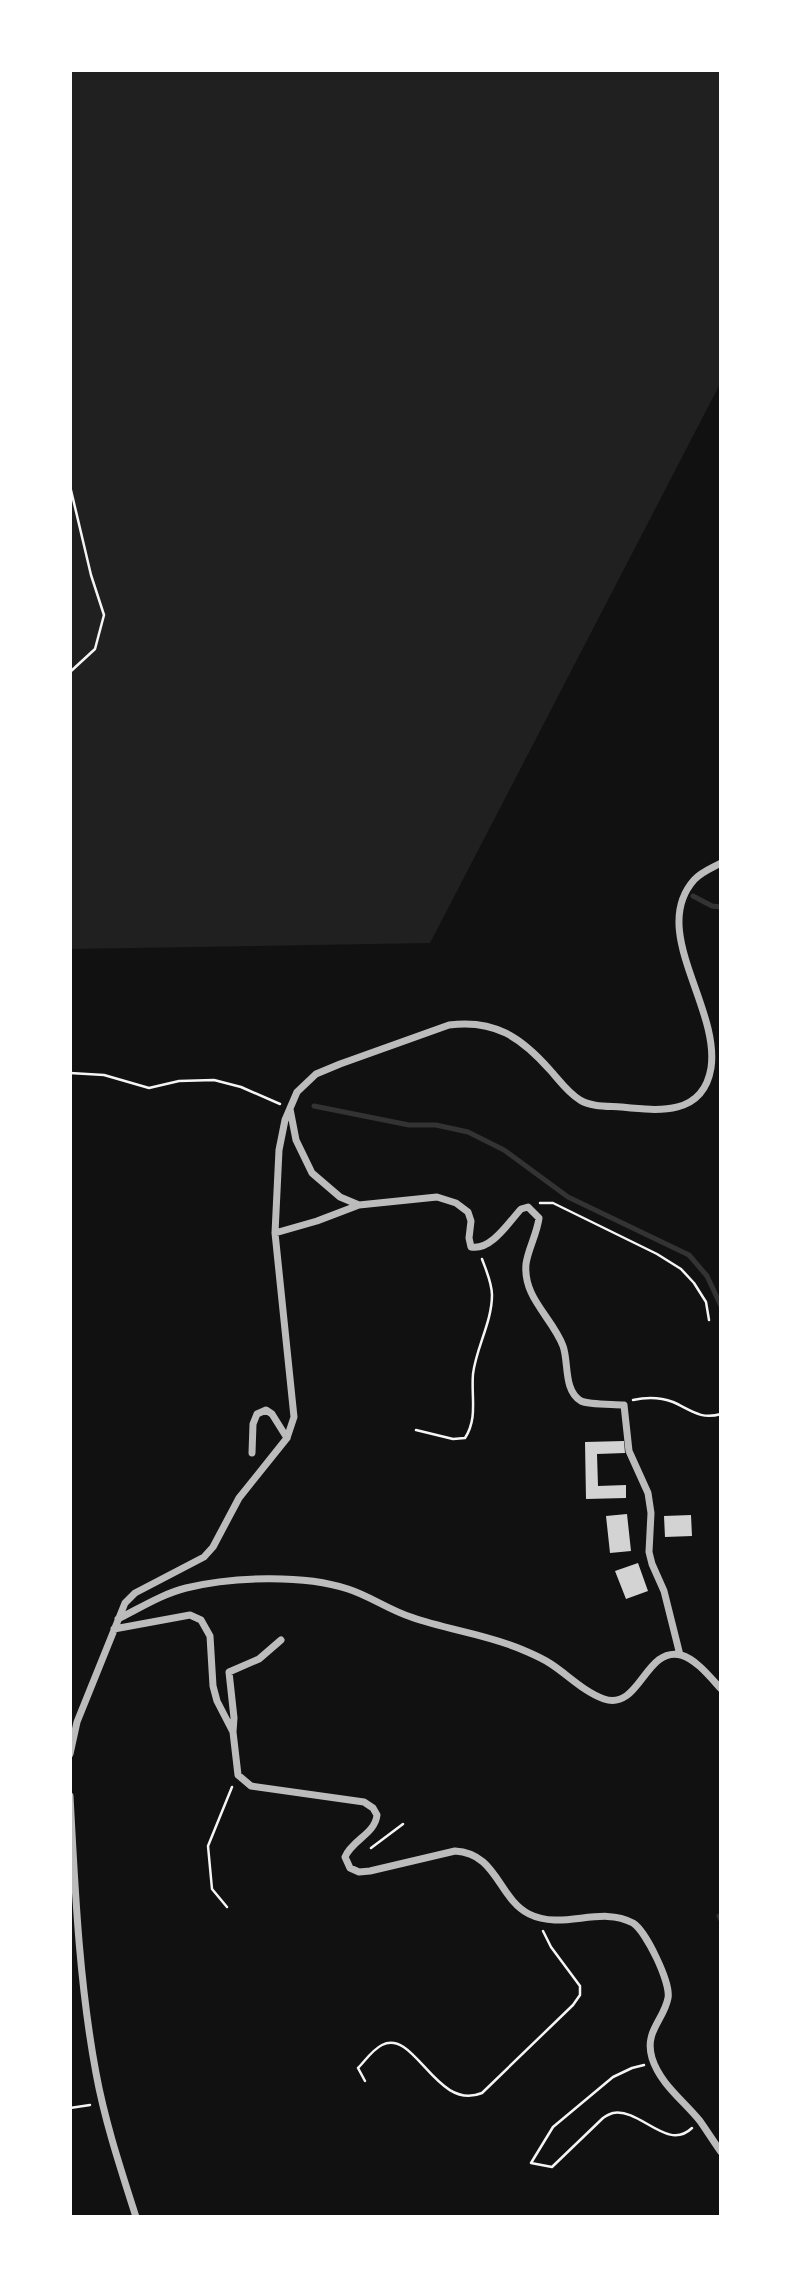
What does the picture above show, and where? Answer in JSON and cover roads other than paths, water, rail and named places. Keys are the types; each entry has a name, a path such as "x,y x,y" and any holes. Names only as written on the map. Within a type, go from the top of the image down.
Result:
{"street":[{"path":"70,1754 77,1722 125,1603 135,1593 204,1557 213,1547 239,1498 287,1438 294,1417 275,1233 279,1150 285,1120 297,1092 316,1074 340,1063 449,1025 466,1023 490,1026 511,1035 531,1049 572,1095 583,1102 657,1110 686,1104 705,1087 712,1050 702,1004 679,936 678,916 683,894 695,877 721,863"},
{"path":"290,1109 296,1140 312,1173 341,1197 359,1205"},
{"path":"275,1233 359,1205 437,1197 456,1203 468,1212 471,1221 471,1247 479,1249 487,1245 521,1209 532,1209 539,1217 526,1264 528,1286 565,1350 570,1384 575,1396 583,1402 624,1405 629,1451 648,1493 649,1552 664,1591 680,1655"},
{"path":"251,1453 253,1424 257,1414 266,1410 272,1414 287,1438"},
{"path":"118,1619 183,1589 264,1579 316,1582 348,1589 412,1618 522,1649 550,1663 588,1691 605,1699 615,1700 628,1695 652,1664 667,1656 680,1655 694,1662 721,1689"},
{"path":"114,1629 190,1615 201,1620 210,1636 213,1686 217,1701 233,1732"},
{"path":"281,1640 259,1659 229,1672 238,1775 251,1786 364,1802 373,1808 377,1815 376,1822 348,1849 345,1857 350,1868 359,1872 455,1851 467,1852 478,1857 491,1869 506,1892 527,1913 559,1922 598,1916 615,1917 632,1923 641,1930 653,1951 669,1994 650,2039 651,2056 658,2072 699,2120 721,2152"},
{"path":"70,1796 74,1887 84,1990 96,2074 117,2158 136,2217"}],"waterway":[{"path":"693,896 712,906 721,907"},
{"path":"314,1106 409,1125 436,1125 468,1132 504,1150 568,1197 689,1255 707,1276 721,1306"},
{"path":"719,1916 721,1920"}]}
